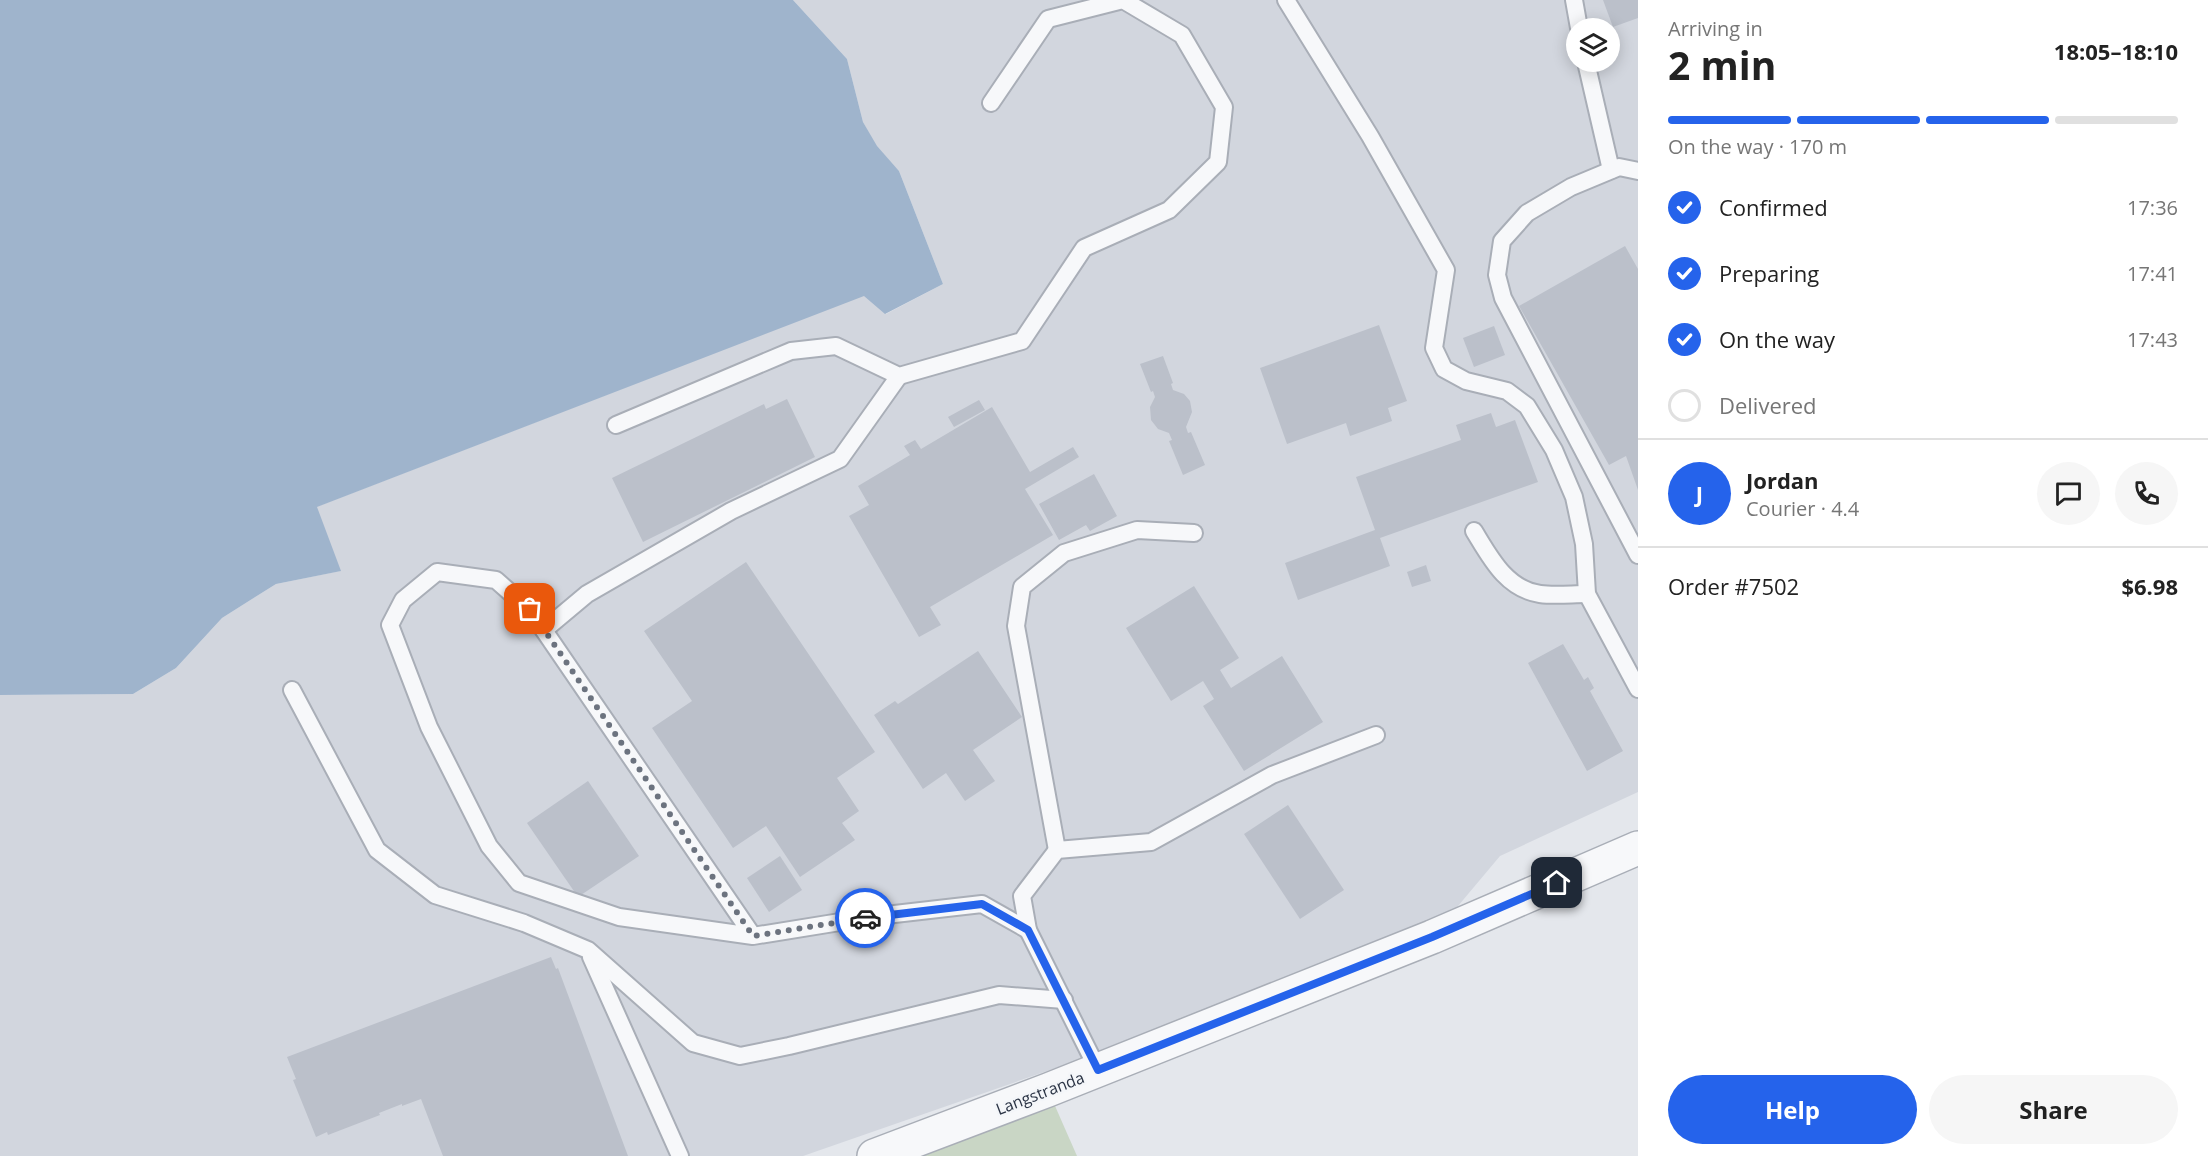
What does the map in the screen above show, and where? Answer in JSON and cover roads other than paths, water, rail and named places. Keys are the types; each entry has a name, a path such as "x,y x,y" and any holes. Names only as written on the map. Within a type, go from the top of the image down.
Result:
{"street":[{"name":"Langstranda","path":"874,1156 1432,937 1638,848"}],"lane":[{"path":"544,630 587,594 721,517 840,459 899,376 1022,341 1084,248 1169,210 1218,162 1224,106 1182,35 1123,0 1048,19 991,103"},
{"path":"1286,0 1370,136 1446,270 1434,348 1444,369 1466,381 1507,391 1527,406 1554,450 1574,497 1584,544 1587,594 1638,690"},
{"path":"1574,0 1577,18"},
{"path":"1588,72 1611,170"},
{"path":"1638,171 1619,166 1571,186 1527,213 1502,241 1497,275 1503,298 1638,555"},
{"path":"616,425 791,351 836,346 899,376"},
{"path":"1098,1070 1028,930 1022,896 1057,850 1017,626 1022,587 1065,553 1137,530 1194,533"},
{"path":"1474,531 1497,568 1518,587 1540,594 1587,594"},
{"path":"753,936 530,609 496,580 437,572 403,600 390,625 429,727 489,846 519,883 619,917 753,936 877,916 982,904 1028,930"},
{"path":"292,690 377,850 435,895 524,922 588,950 693,1042 740,1056 999,995 1064,1000"},
{"path":"1057,850 1150,842 1272,775 1376,735"},
{"path":"588,950 680,1156"}],"water":[{"path":"0,0 793,0 847,59 863,122 877,146 899,171 943,284 885,314 864,296 317,507 341,571 276,584 222,618 176,668 133,694 0,695"}]}
